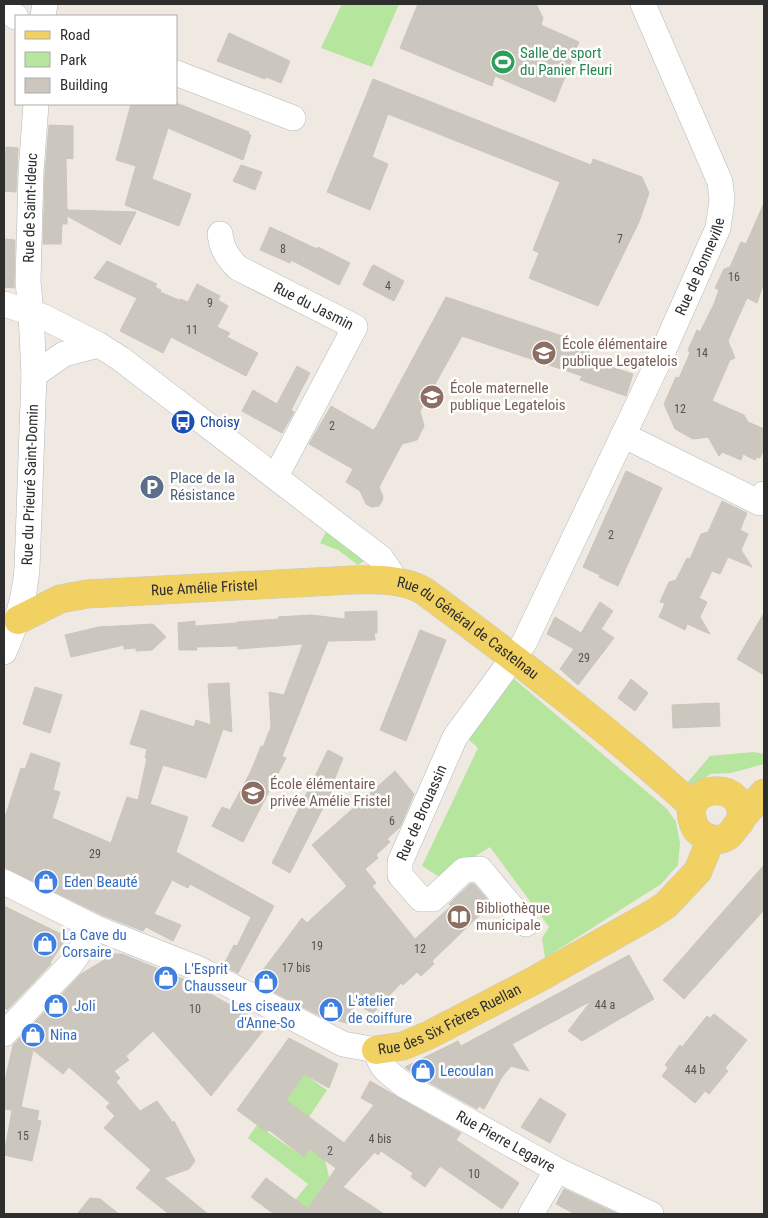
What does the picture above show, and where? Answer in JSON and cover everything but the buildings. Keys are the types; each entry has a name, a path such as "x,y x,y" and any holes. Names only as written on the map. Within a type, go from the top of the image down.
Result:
{"main road":[{"name":"Rue Amélie Fristel","path":"18,620 60,599 87,594 352,580 398,583"},
{"name":"Rue du Général de Castelnau","path":"398,583 414,585 424,591 513,658 636,756 685,799 694,803"},
{"path":"764,778 707,792 700,796 694,803 692,818 694,825 698,831 711,839 727,837 734,832 764,793"},
{"path":"721,790 731,795 737,801 740,808 740,822"},
{"name":"Rue des Six Frères Ruellan","path":"376,1050 403,1046 430,1035 535,980 654,913 666,904 698,871 711,839"}],"street":[{"name":"Rue de Bonneville","path":"513,658 524,643 623,435 718,228 722,200 720,182 643,4"},
{"path":"4,9 15,16"},
{"path":"178,74 293,118"},
{"name":"Rue de Saint-Ideuc","path":"31,313 28,282 31,172 36,105"},
{"name":"Rue du Jasmin","path":"220,234 227,258 238,268 355,327 276,476"},
{"name":"Rue du Général de Castelnau","path":"4,304 44,317 99,345 121,359 381,558 392,571 398,583"},
{"name":"Rue du Prieuré Saint-Domin","path":"4,652 18,620 25,592 27,569 34,376 31,313"},
{"path":"34,376 64,354 99,345"},
{"path":"623,435 760,503 764,494"},
{"name":"Rue de Brouassin","path":"513,658 456,737 400,862 400,875 421,899 433,899 464,870 480,869 526,924"},
{"name":"Rue des Six Frères Ruellan","path":"4,882 96,928 197,968 343,1044 376,1050"},
{"path":"4,1034 71,964 96,928"},
{"name":"Rue Pierre Legavre","path":"376,1050 383,1068 404,1085 558,1170 651,1214"},
{"path":"531,1214 558,1170"}],"green space":[{"path":"342,4 399,4 372,67 321,48"},
{"path":"326,532 364,561 358,565 338,550 320,543"},
{"path":"513,678 667,809 676,822 680,843 678,865 661,884 545,958 542,938 549,927 490,847 441,878 422,866 478,748 467,738"},
{"path":"754,752 764,754 764,764 731,773 710,774 692,789 687,783 710,756"},
{"path":"304,1074 327,1090 309,1117 279,1096"},
{"path":"257,1125 304,1157 309,1149 325,1160 329,1177 305,1214 284,1214 308,1184 248,1138"}],"place":[{"name":"Salle de sport du Panier Fleuri","path":"503,62"},
{"name":"École élémentaire publique Legatelois","path":"544,353"},
{"name":"École maternelle publique Legatelois","path":"432,397"},
{"name":"Choisy","path":"183,422"},
{"name":"Place de la Résistance","path":"152,487"},
{"name":"École élémentaire privée Amélie Fristel","path":"253,793"},
{"name":"Eden Beauté","path":"46,882"},
{"name":"Bibliothèque municipale","path":"459,917"},
{"name":"La Cave du Corsaire","path":"45,944"},
{"name":"L'Esprit Chausseur","path":"166,978"},
{"name":"Les ciseaux d'Anne-So","path":"266,982"},
{"name":"Joli","path":"56,1006"},
{"name":"L'atelier de coiffure","path":"331,1010"},
{"name":"Nina","path":"33,1035"},
{"name":"Lecoulan","path":"423,1071"}]}
